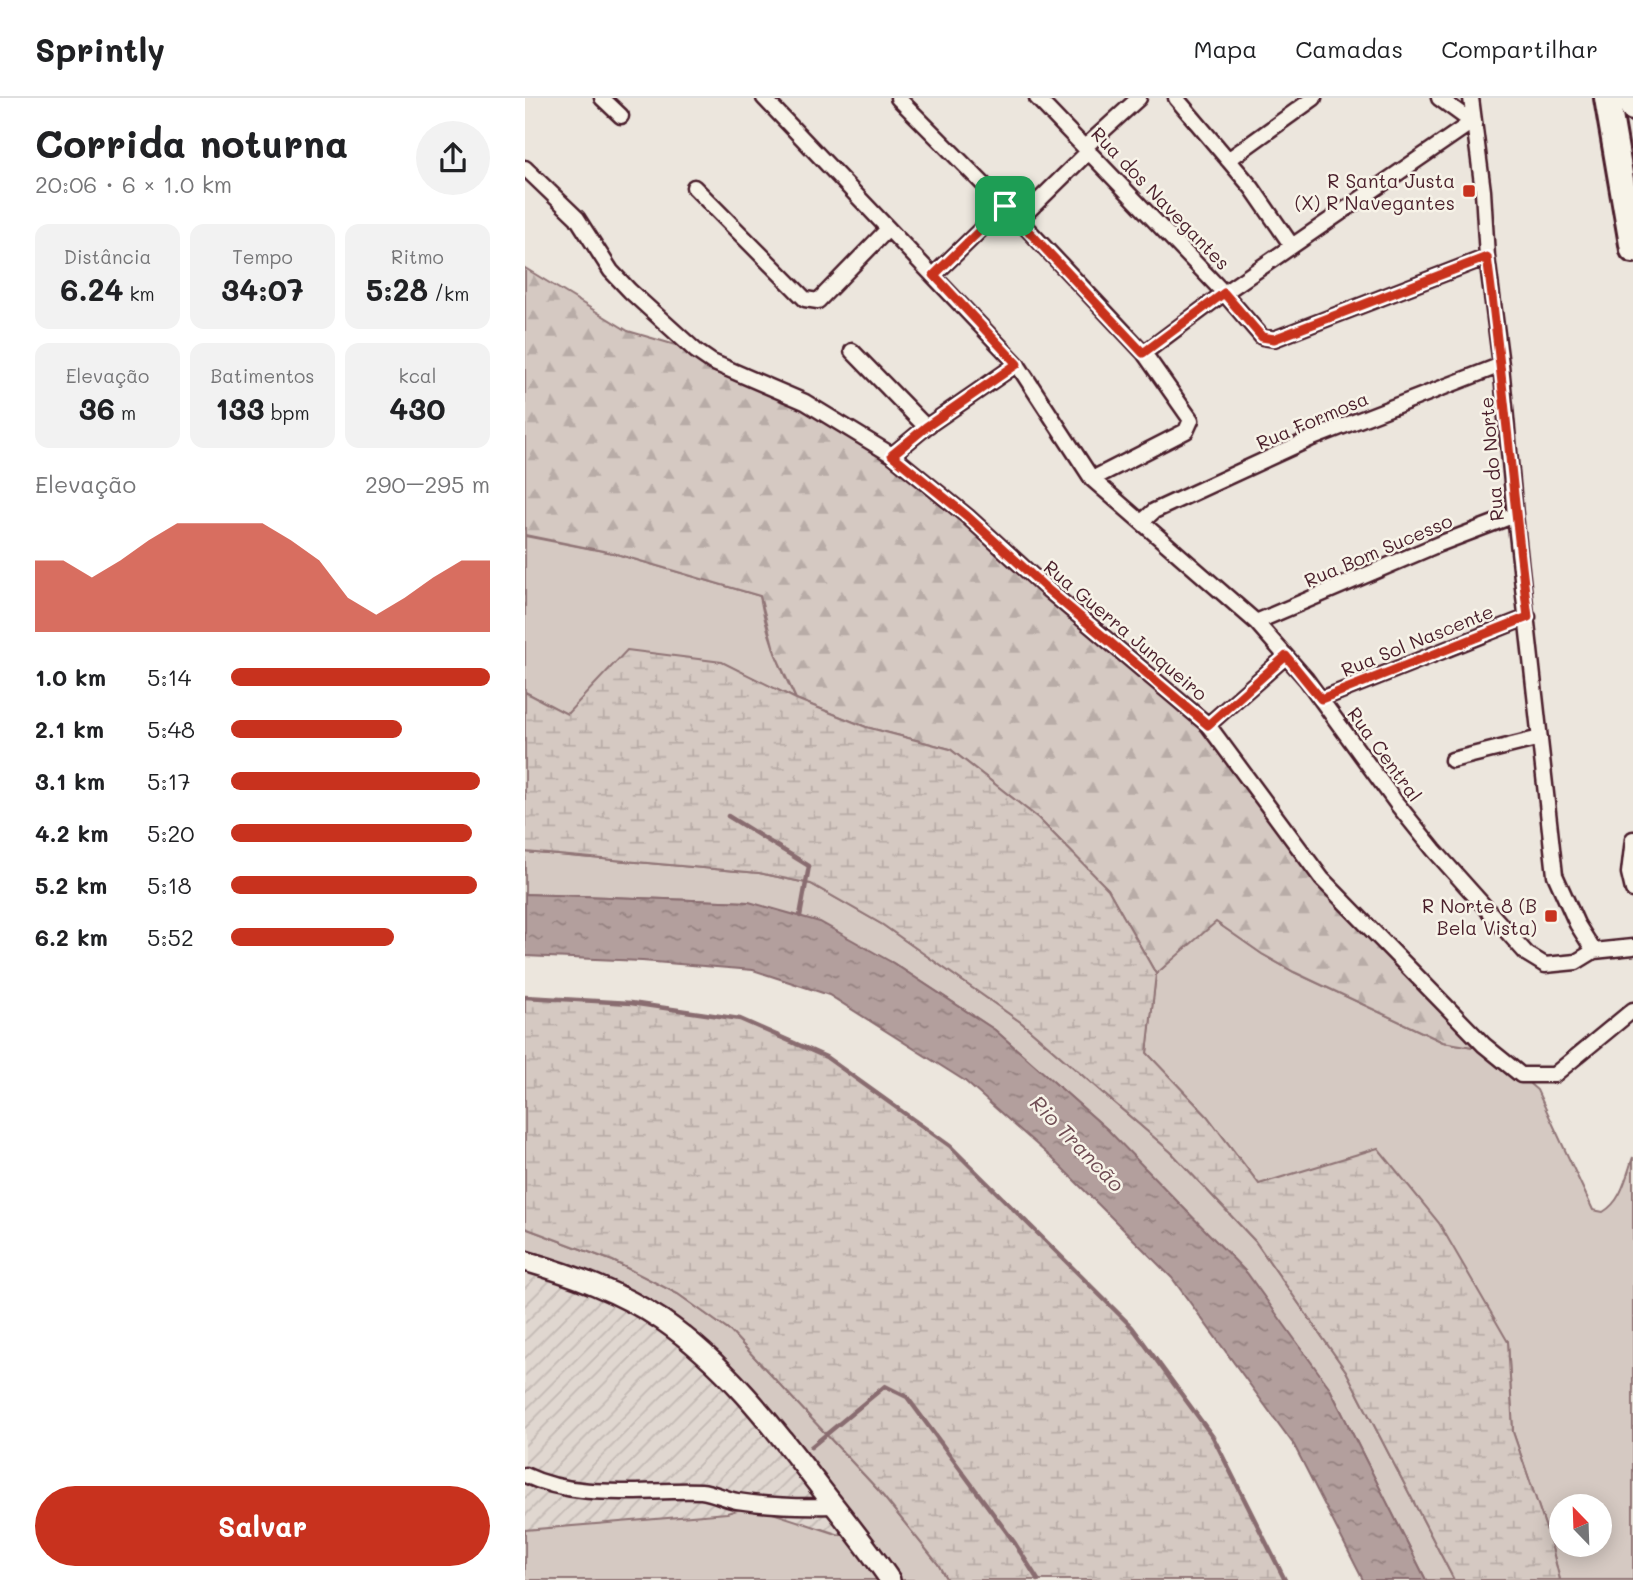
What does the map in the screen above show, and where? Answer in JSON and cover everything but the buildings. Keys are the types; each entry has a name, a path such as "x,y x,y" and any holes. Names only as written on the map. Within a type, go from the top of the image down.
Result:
{"highway":[{"path":"1607,98 1633,250"},
{"path":"1631,98 1633,108"}],"street":[{"path":"602,98 621,116"},
{"name":"Rua Central","path":"764,98 1017,364 1092,479 1102,490 1143,521 1256,622 1321,699 1434,850 1527,954 1545,965 1576,962 1594,951 1633,947"},
{"path":"898,98 1019,220 1143,353 1191,420 1186,431 1092,479"},
{"name":"Rua dos Navegantes","path":"1037,98 1224,293 1262,337 1274,339 1487,257"},
{"path":"1019,220 1139,98"},
{"path":"1176,98 1252,188 1292,246"},
{"path":"1228,160 1294,103 1314,98"},
{"path":"1143,353 1224,293 1472,122 1439,98"},
{"name":"Rua do Norte","path":"1471,98 1555,875 1577,924 1594,951"},
{"name":"Rua Guerra Junqueiro","path":"525,167 576,218 620,281 696,351 712,362 806,402 892,455 967,516 1047,589 1208,725 1322,879 1484,1045 1521,1075 1554,1075 1633,1010"},
{"path":"694,187 805,299 817,301 888,229"},
{"path":"934,275 1005,206"},
{"path":"852,351 926,427"},
{"path":"892,455 926,427 1017,364"},
{"name":"Rua Formosa","path":"1143,521 1154,511 1310,439 1501,365"},
{"name":"Rua Bom Sucesso","path":"1256,622 1439,544 1515,515"},
{"name":"Rua Sol Nascente","path":"1321,699 1528,617"},
{"path":"1208,725 1286,656"},
{"path":"1452,760 1540,738"},
{"path":"1633,839 1629,873 1633,890"},
{"path":"525,1261 575,1276 619,1296 660,1319 698,1347 732,1379 767,1420 857,1533 890,1580"},
{"path":"525,1475 541,1483 592,1491 703,1491 735,1501 796,1507 834,1506"}],"shaded area":[{"path":"525,1270 565,1281 619,1305 659,1328 697,1357 772,1439 844,1530 840,1535 751,1506 727,1513 525,1530"}],"green space":[{"path":"525,268 628,331 696,351 892,455 1208,725 1323,879 1484,1045 1473,1047 1443,1042 1294,972 1262,954 1216,922 1156,974 1108,889 1038,818 950,749 866,727 796,699 775,653 760,596 613,553 525,535"},
{"path":"525,536 613,553 760,596 774,649 796,699 721,662 566,714 525,692"},
{"path":"627,650 722,662 796,699 866,727 950,749 1038,818 1108,889 1156,974 1147,1053 1207,1116 1259,1184 1378,1148 1439,1223 1508,1342 1513,1432 1549,1537 1549,1558 1554,1558 1560,1580 1454,1580 1346,1371 1255,1241 1171,1152 1022,1023 883,925 811,884 759,873 525,852 525,692 567,714"},
{"path":"525,852 759,873 811,884 883,925 1022,1023 1171,1152 1255,1241 1346,1371 1454,1580 1426,1580 1329,1387 1108,1130 995,1030 893,963 748,902 525,894"},
{"path":"1215,921 1262,954 1294,972 1443,1042 1473,1047 1484,1045 1537,1090 1593,1210 1603,1212 1615,1202 1623,1188 1633,1157 1633,1580 1560,1580 1554,1558 1612,1558 1612,1494 1549,1494 1549,1537 1513,1432 1508,1341 1259,1184 1207,1116 1147,1053 1156,974"},
{"path":"525,997 631,1003 740,1019 826,1057 950,1146 1132,1327 1213,1437 1285,1580 947,1580 938,1564 879,1491 731,1332 678,1294 613,1261 525,1228"},
{"path":"525,1228 613,1261 678,1294 731,1332 879,1491 938,1564 947,1580 896,1580 850,1509 758,1394 722,1358 525,1254"},
{"path":"751,1506 840,1535 844,1530 881,1580 525,1580 525,1530 727,1513"}],"water":[{"name":"Rio Trancão","path":"525,894 749,902 820,922 893,963 995,1030 1108,1130 1247,1273 1329,1387 1426,1580 1363,1580 1294,1445 1172,1278 1053,1159 965,1081 829,995 753,970 642,961 525,956"}],"waterway":[{"path":"728,816 809,866 800,916"},
{"path":"525,997 631,1003 740,1019 826,1057 950,1146 1132,1327 1213,1437 1285,1580"},
{"path":"811,1447 885,1386 907,1397 1014,1542 1038,1580"}],"place":[{"name":"R Santa Justa (X) R Navegantes","path":"1469,191"},
{"name":"R Norte 8 (B Bela Vista)","path":"1551,916"}],"route":[{"path":"1005,206 1143,353 1224,293 1262,337 1274,339 1487,257 1528,617 1321,699 1286,656 1208,725 1047,589 967,516 892,455 926,427 1017,364 934,275 1005,206"}]}
